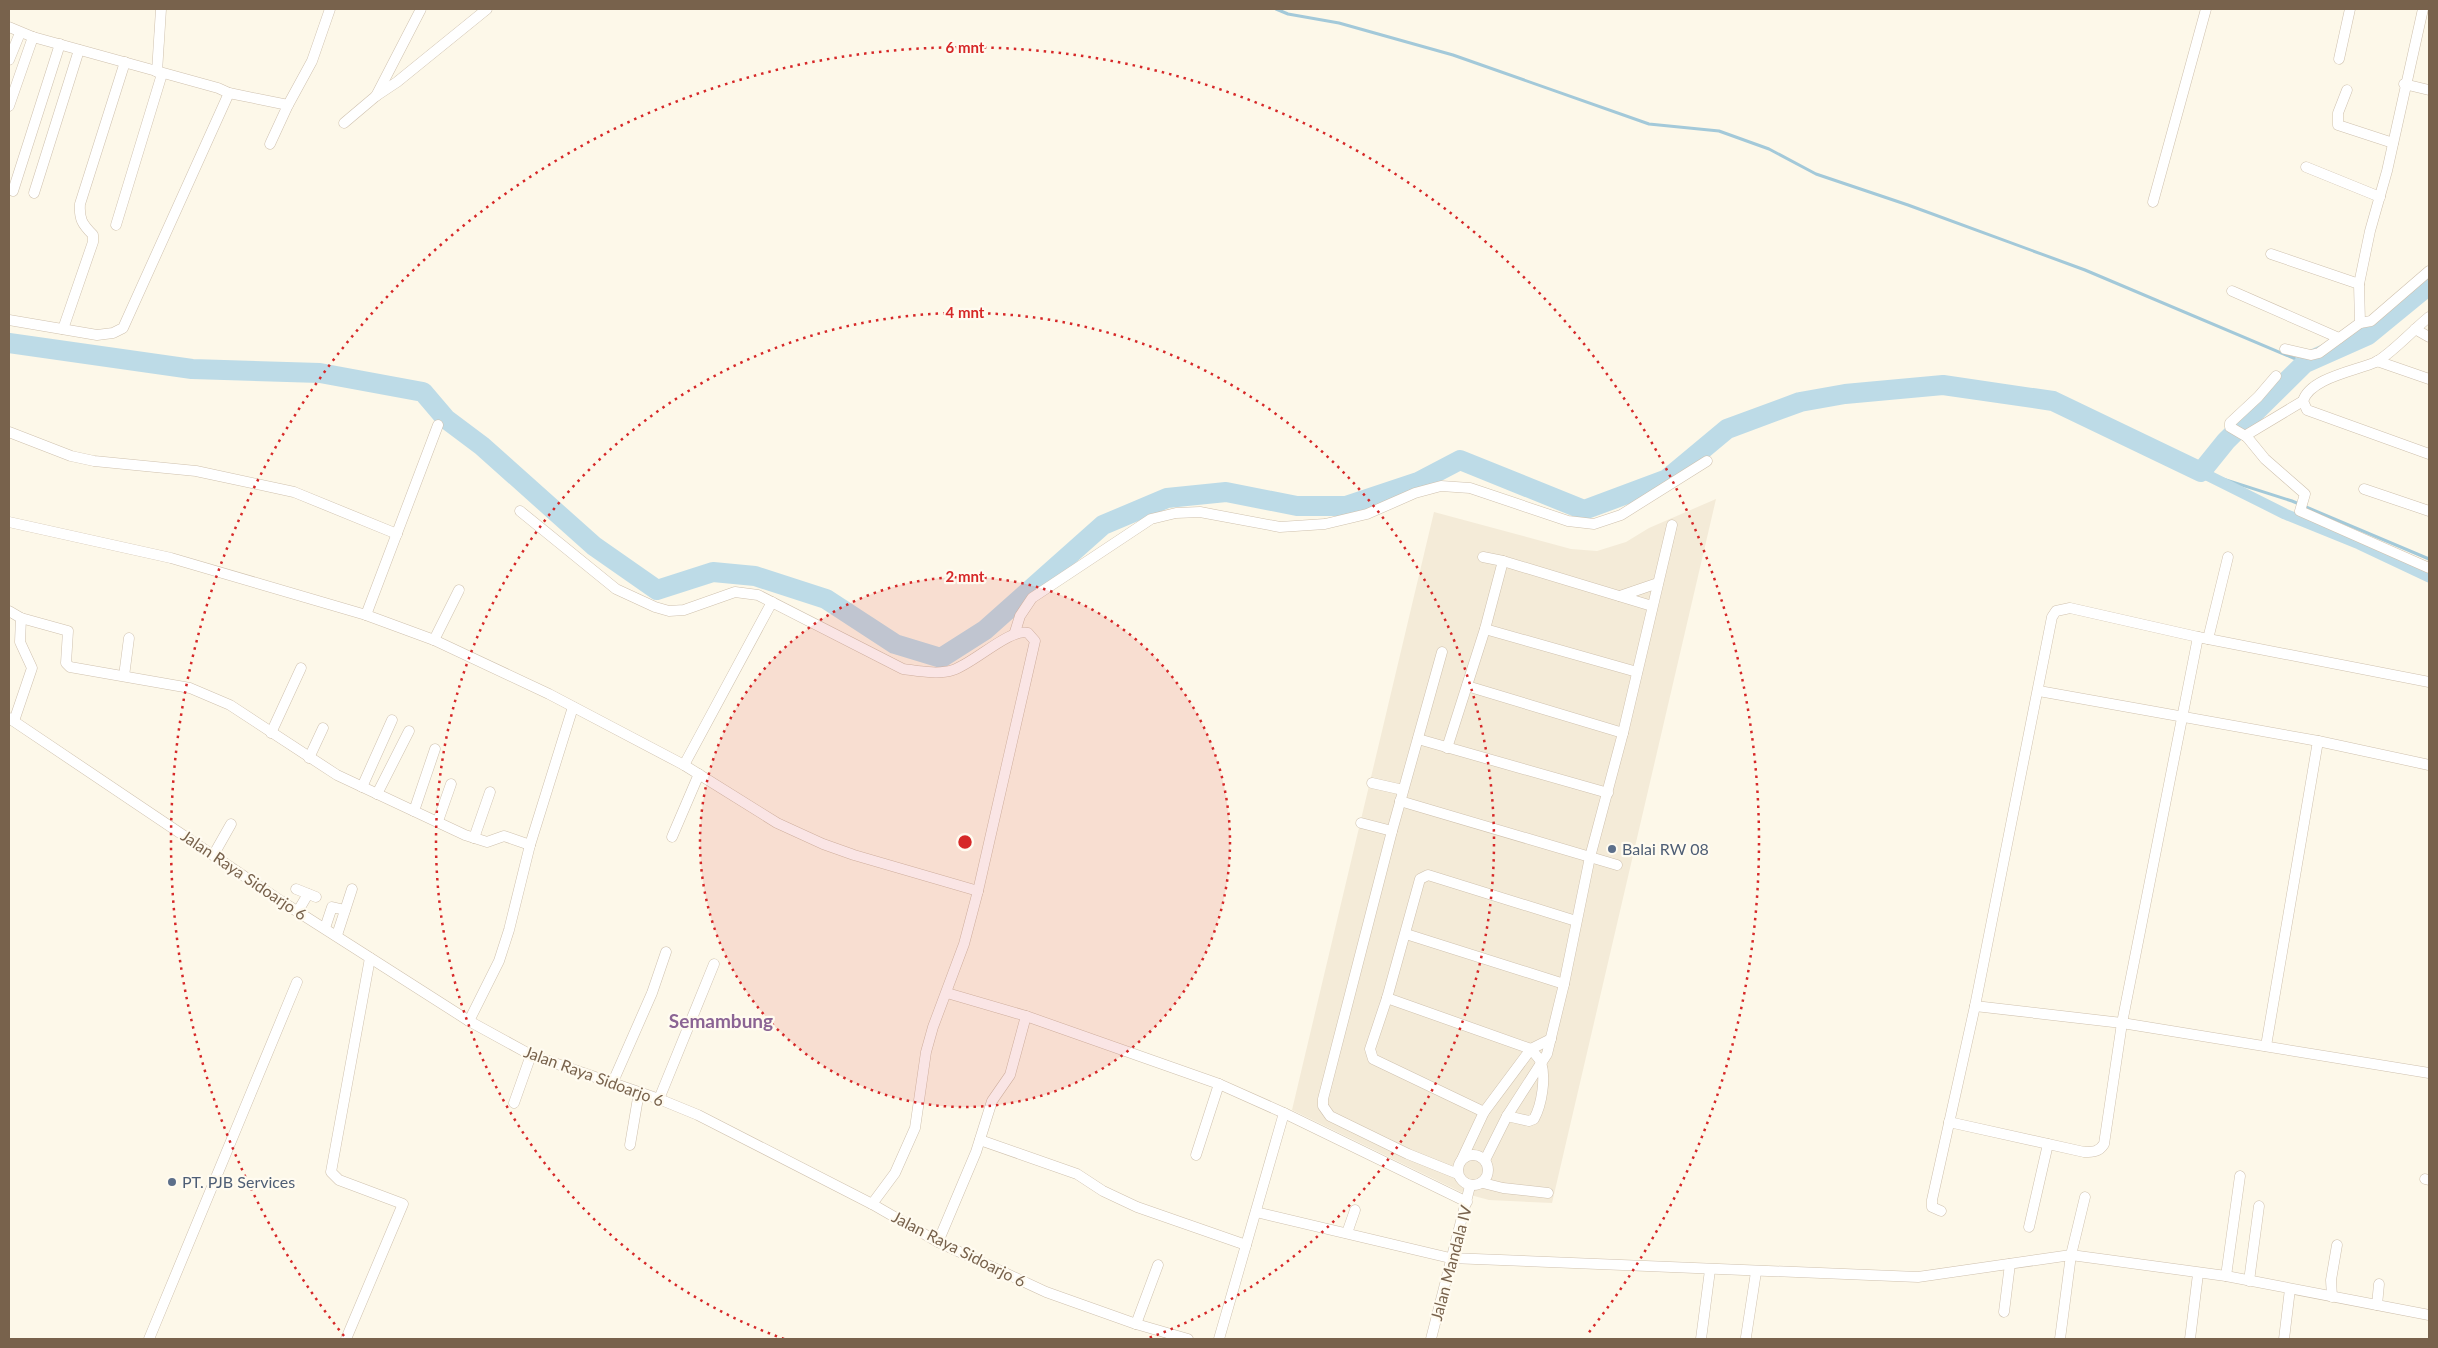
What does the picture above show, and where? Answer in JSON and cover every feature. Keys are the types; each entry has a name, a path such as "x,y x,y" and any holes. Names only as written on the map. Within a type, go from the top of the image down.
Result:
{"street":[{"path":"116,225 160,73 161,9"},
{"path":"270,144 288,105 312,61 330,9"},
{"path":"376,96 420,9"},
{"path":"344,123 487,9"},
{"path":"2153,202 2206,9"},
{"path":"2339,59 2350,9"},
{"path":"2360,323 2359,284 2393,143 2404,84 2422,9"},
{"path":"9,28 33,37 218,88 229,93 288,105"},
{"path":"9,60 20,33"},
{"path":"9,106 33,37"},
{"path":"13,191 60,44"},
{"path":"34,193 79,50"},
{"path":"63,329 93,242 93,235 82,224 80,204 125,62"},
{"path":"2404,84 2429,90"},
{"path":"2347,90 2338,113 2338,125 2393,143"},
{"path":"9,320 98,335 113,333 123,328 229,93"},
{"path":"2306,167 2380,197"},
{"path":"2271,254 2359,284"},
{"path":"2285,349 2311,355 2319,353 2360,323 2371,321 2429,271"},
{"path":"2232,291 2338,338"},
{"path":"2239,432 2248,434 2303,401 2311,388 2331,378 2377,361 2429,317"},
{"path":"2415,329 2429,337"},
{"path":"2377,361 2429,379"},
{"path":"2276,376 2258,398 2230,423 2265,459 2303,492 2305,498 2300,509 2302,513 2429,568"},
{"path":"2303,401 2307,410 2429,454"},
{"path":"366,615 438,425"},
{"path":"9,432 71,456 94,461 196,471 294,492 397,534"},
{"path":"520,511 616,589 655,606 669,611 684,610 735,592 758,595 903,669 928,672 950,671 967,665 1015,632 1020,616 1032,598 1151,520 1176,513 1200,512 1280,527 1325,524 1367,514 1415,493 1440,486 1470,488 1568,521 1594,524 1621,515 1707,461"},
{"path":"2364,489 2429,511"},
{"path":"9,522 171,558 366,615 434,640 684,765 777,823 823,844 971,890"},
{"path":"1483,1182 1489,1172 1485,1160 1507,1116 1547,1054 1564,984 1590,857 1623,733 1672,525"},
{"path":"1483,557 1503,561 1652,606"},
{"path":"1949,1122 2093,1152 2101,1149 2104,1144 2122,1023 2182,717 2203,638 2228,557"},
{"path":"1448,748 1503,561"},
{"path":"1620,596 1658,583"},
{"path":"434,640 459,590"},
{"path":"684,765 772,602"},
{"path":"1942,1211 1932,1207 1932,1200 1975,1006 2039,691 2052,617 2056,611 2063,608 2203,638 2429,682"},
{"path":"9,611 21,618 68,631 67,666 190,688 207,694 230,705 309,758 362,787 474,838 487,842 504,836 530,845"},
{"path":"12,719 32,668 20,642 21,618"},
{"path":"1484,629 1637,672"},
{"path":"872,1204 895,1173 915,1128 926,1052 933,1027 947,993 971,890 1004,772 1035,646 1030,634 1015,632"},
{"path":"124,676 129,638"},
{"path":"1442,652 1392,831 1323,1099 1323,1106 1330,1116 1408,1154 1458,1174 1465,1184 1470,1186 1483,1182 1503,1188 1548,1193"},
{"path":"270,733 301,668"},
{"path":"1467,686 1623,733"},
{"path":"2039,691 2318,740 2429,765"},
{"path":"469,1020 499,962 510,930 530,845 573,708"},
{"name":"Jalan Raya Sidoarjo 6","path":"12,719 284,903 469,1020 531,1055 659,1099 698,1115 872,1204 938,1242 1046,1292 1136,1324 1188,1339"},
{"path":"362,787 392,720"},
{"path":"309,758 323,728"},
{"path":"377,794 408,731"},
{"path":"1418,739 1608,793"},
{"path":"2266,1046 2318,740"},
{"path":"414,811 435,749"},
{"path":"672,837 699,774"},
{"path":"1372,783 1403,790"},
{"path":"438,821 451,784"},
{"path":"474,838 490,792"},
{"path":"1400,801 1616,865"},
{"path":"1361,823 1392,831"},
{"path":"214,854 231,824"},
{"path":"1484,1112 1373,1059 1370,1048 1406,934 1420,879 1425,875 1576,921"},
{"path":"296,889 312,895 298,911"},
{"path":"337,935 352,889"},
{"path":"325,928 332,907 345,910"},
{"path":"1406,934 1564,984"},
{"path":"612,1084 652,993 666,952"},
{"path":"346,1339 403,1204 339,1180 331,1172 370,958"},
{"path":"659,1099 714,964"},
{"path":"149,1339 297,982"},
{"path":"947,993 1026,1016 1219,1084 1284,1113 1467,1202"},
{"path":"1387,998 1531,1048 1541,1062 1543,1084 1534,1119 1529,1121 1507,1116"},
{"path":"1975,1006 2122,1023 2429,1073"},
{"path":"938,1242 980,1140 992,1101 1010,1075 1026,1016"},
{"path":"1458,1174 1459,1164 1484,1112 1531,1048 1551,1039"},
{"path":"514,1103 531,1055"},
{"path":"1196,1155 1219,1084"},
{"path":"630,1145 639,1092"},
{"path":"1219,1339 1284,1113"},
{"path":"980,1140 1077,1174 1103,1191 1137,1207 1246,1244"},
{"path":"2029,1227 2048,1144"},
{"path":"1462,1159 1474,1155 1485,1160"},
{"path":"2226,1276 2240,1176"},
{"name":"Jalan Mandala IV","path":"1431,1339 1450,1258 1470,1186"},
{"path":"2060,1339 2071,1255 2085,1197"},
{"path":"2249,1281 2259,1206"},
{"path":"1347,1233 1354,1210"},
{"path":"1256,1212 1450,1258 1756,1272 1918,1277 2071,1255 2198,1274 2226,1276 2429,1315"},
{"path":"2332,1297 2331,1280 2336,1244"},
{"path":"2004,1312 2010,1264"},
{"path":"1136,1324 1158,1265"},
{"path":"1701,1339 1710,1270"},
{"path":"1746,1337 1756,1272"},
{"path":"2190,1339 2198,1274"},
{"path":"2377,1305 2379,1284"},
{"path":"2284,1339 2290,1289"}],"shaded area":[{"path":"1716,499 1552,1203 1489,1200 1463,1193 1292,1110 1434,512 1571,549 1597,551 1626,542 1649,528"}],"waterway":[{"path":"1276,9 1288,14 1339,23 1453,55 1649,124 1719,131 1769,149 1816,174 1908,205 2085,270 2305,363"},
{"path":"9,343 192,369 320,373 423,392 446,419 482,446 594,546 657,590 713,572 755,576 826,599 895,644 941,658 985,630 1103,525 1167,498 1226,492 1297,506 1346,506 1418,482 1460,460 1584,510 1667,479 1727,429 1800,402 1845,394 1943,385 2053,401 2201,472 2226,441 2305,363 2368,335 2429,285"},
{"path":"2201,472 2292,501 2429,559"},
{"path":"2201,472 2285,514 2359,544 2429,577"}],"place":[{"name":"Balai RW 08","path":"1612,849"},
{"name":"PT. PJB Services","path":"172,1182"}],"district":[{"name":"Semambung","path":"721,1021"}]}
